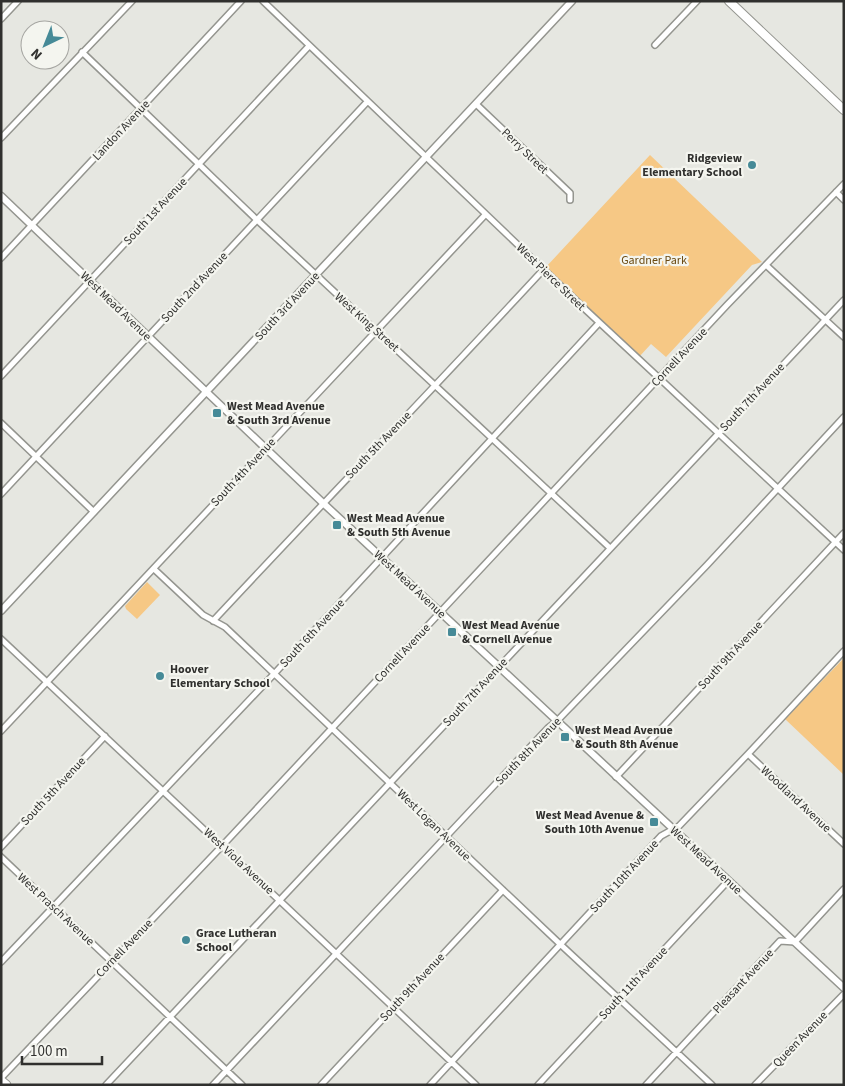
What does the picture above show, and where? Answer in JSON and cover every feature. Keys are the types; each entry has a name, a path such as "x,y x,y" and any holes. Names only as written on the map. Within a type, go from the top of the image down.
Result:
{"main road":[{"path":"728,1 844,110"},
{"path":"1,1079 6,1085"}],"street":[{"path":"1,20 18,1"},
{"path":"1,138 132,1"},
{"name":"Landon Avenue","path":"1,258 241,1"},
{"name":"West Pierce Street","path":"263,1 599,323 844,550"},
{"name":"South 3rd Avenue","path":"1,611 572,1"},
{"path":"655,45 697,1"},
{"name":"South 1st Avenue","path":"1,376 309,46"},
{"name":"West King Street","path":"82,52 257,220 610,548"},
{"name":"South 2nd Avenue","path":"1,494 367,102"},
{"name":"Perry Street","path":"476,104 570,193 570,200"},
{"name":"Cornell Avenue","path":"1,1079 222,846 727,305 767,266 844,184"},
{"path":"836,192 844,200"},
{"name":"West Mead Avenue","path":"1,196 381,558 844,988"},
{"name":"South 4th Avenue","path":"1,731 485,215"},
{"path":"767,266 844,337"},
{"name":"South 5th Avenue","path":"213,621 543,270"},
{"name":"South 7th Avenue","path":"106,1085 844,300"},
{"name":"South 6th Avenue","path":"1,962 274,674 599,323"},
{"name":"South 8th Avenue","path":"213,1085 548,728 557,721 844,417"},
{"path":"1,423 94,512"},
{"name":"South 9th Avenue","path":"616,777 844,533"},
{"name":"West Logan Avenue","path":"154,569 203,615 224,627 712,1085"},
{"name":"West Viola Avenue","path":"1,638 476,1085"},
{"name":"South 10th Avenue","path":"430,1085 661,836 672,828 679,826 844,651"},
{"name":"South 5th Avenue","path":"1,847 105,736"},
{"name":"Woodland Avenue","path":"748,754 844,844"},
{"name":"West Prasch Avenue","path":"1,858 242,1085"},
{"name":"South 11th Avenue","path":"538,1085 728,881"},
{"path":"795,942 844,889"},
{"name":"South 9th Avenue","path":"321,1085 503,890"},
{"name":"Pleasant Avenue","path":"646,1085 780,941 795,942"},
{"name":"Queen Avenue","path":"755,1085 844,994"}],"green space":[{"name":"Gardner Park","path":"650,155 762,262 752,265 666,357 651,344 639,357 546,267"},
{"path":"147,582 160,595 137,619 125,606"},
{"path":"844,658 844,775 785,719"}],"place":[{"name":"Ridgeview Elementary School","path":"752,165"},
{"name":"West Mead Avenue & South 3rd Avenue","path":"217,413"},
{"name":"West Mead Avenue & South 5th Avenue","path":"337,525"},
{"name":"West Mead Avenue & Cornell Avenue","path":"452,632"},
{"name":"Hoover Elementary School","path":"160,676"},
{"name":"West Mead Avenue & South 8th Avenue","path":"565,737"},
{"name":"West Mead Avenue & South 10th Avenue","path":"654,822"},
{"name":"Grace Lutheran School","path":"186,940"}]}
